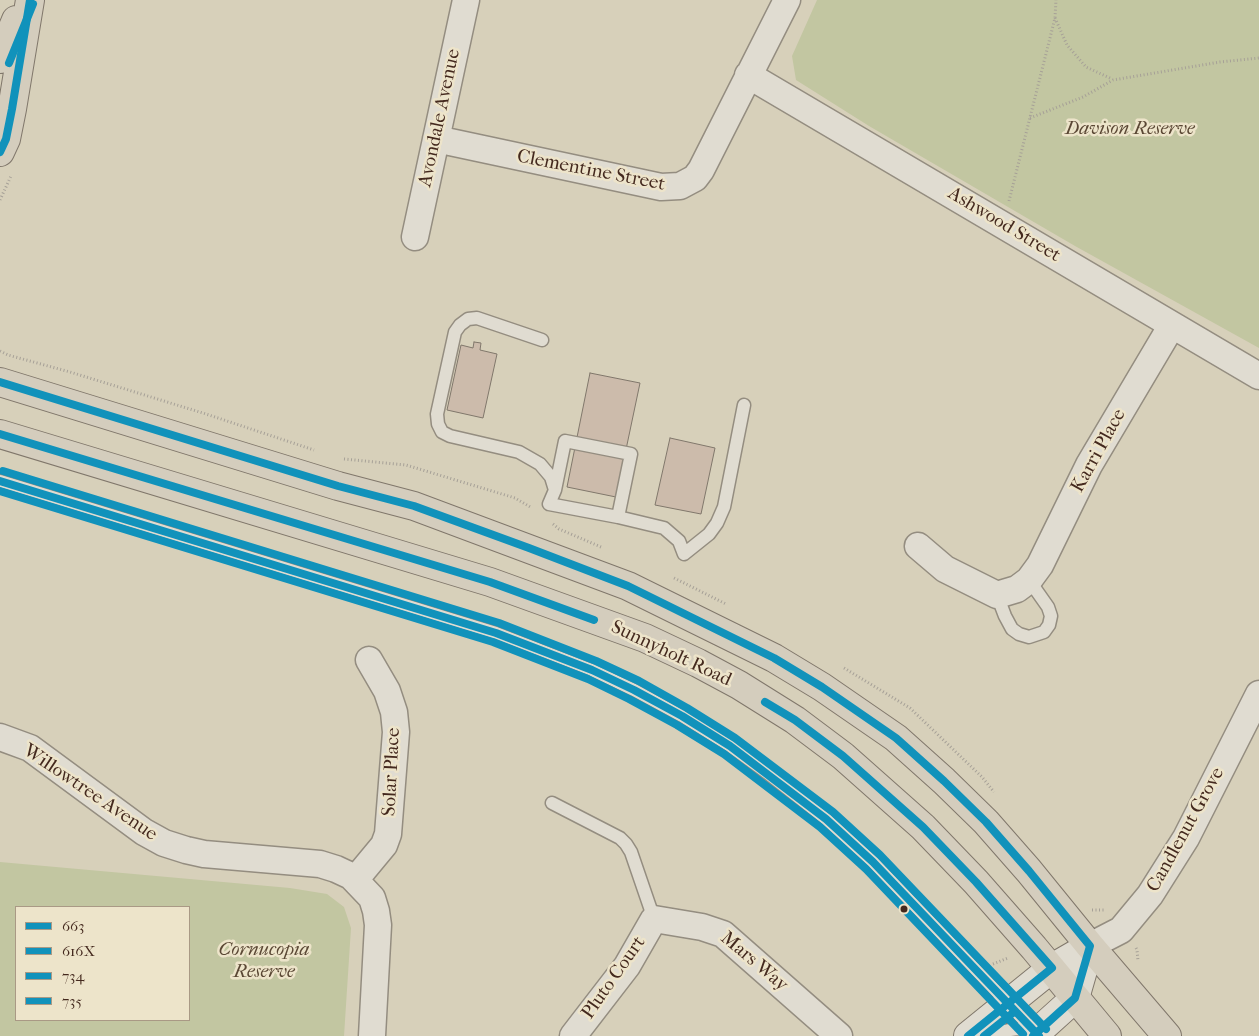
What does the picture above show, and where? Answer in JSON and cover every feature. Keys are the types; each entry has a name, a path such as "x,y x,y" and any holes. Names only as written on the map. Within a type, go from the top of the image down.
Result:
{"main road":[{"path":"0,59 24,0"},
{"path":"0,152 6,139 12,109 30,0"},
{"path":"0,382 338,486 414,506 628,586 774,658 822,687 896,738 944,781 986,822 1167,1036"},
{"name":"Sunnyholt Road","path":"0,434 490,582 645,638 698,663 795,720 843,756 923,827 976,882 1052,968 1107,1036"}],"street":[{"name":"Avondale Avenue","path":"415,237 466,0"},
{"name":"Clementine Street","path":"436,139 661,187 680,186 695,178 701,170 787,0"},
{"name":"Ashwood Street","path":"748,75 1259,376"},
{"name":"Karri Place","path":"997,594 1006,594 1017,589 1029,580 1040,565 1089,465 1172,325"},
{"path":"918,546 945,568 997,594"},
{"name":"Solar Place","path":"355,880 384,845 388,834 396,732 393,707 388,691 369,660"},
{"name":"Candlenut Grove","path":"1090,946 1121,930 1150,895 1186,838 1259,694"},
{"name":"Willowtree Avenue","path":"0,736 30,748 144,832 164,843 204,854 320,864 336,869 355,880 372,898 378,925 372,1036"},
{"name":"Pluto Court","path":"573,1036 627,966 654,919"},
{"name":"Mars Way","path":"654,919 702,927 723,934 839,1036"},
{"path":"968,1036 1052,968 1090,946"},
{"path":"1036,1035 1075,998 1090,946"}],"lane":[{"path":"542,340 477,318 468,320 460,325 455,332 437,414 438,424 442,432 450,436 519,452 540,464 551,477 555,490"},
{"path":"618,517 631,454 565,441 555,490 549,504 664,528 679,541 684,554 708,534 717,523 724,507 744,405"},
{"path":"0,481 496,634 592,670 634,690 682,716 730,746 826,819 873,862 1036,1035"},
{"path":"997,594 1012,629 1019,634 1029,637 1044,632 1050,625 1051,616 1048,607 1029,580"},
{"path":"552,803 620,838 626,844 631,852 654,919"},
{"path":"994,1036 1005,1017 1008,1004"},
{"path":"994,1036 1004,1031 1017,1029 1036,1035"}],"path":[{"path":"1001,223 1009,200 1055,18 1056,0"},
{"path":"1055,18 1067,45 1086,67 1113,80"},
{"path":"1030,118 1083,97 1113,80 1220,62 1259,58"},
{"path":"0,351 8,355 188,408 316,450"},
{"path":"343,459 406,465 527,503"},
{"path":"670,576 701,590"}],"green space":[{"name":"Davison Reserve","path":"817,0 1259,0 1259,348 1075,246 869,126 796,80 792,56"},
{"name":"Cornucopia Reserve","path":"0,862 290,888 327,894 344,907 351,928 344,1036 0,1036"}],"building":[{"path":"474,342 481,343 480,350 497,354 483,418 447,410 461,345 473,348"},
{"path":"590,373 640,383 616,497 567,487"},
{"path":"670,438 715,448 701,514 655,505"}],"transit line":[{"name":"663","path":"0,152 6,139 12,109 30,0"},
{"name":"616X","path":"9,63 33,4"},
{"name":"663","path":"0,382 338,486 414,506 529,548 628,586 774,658 822,687 896,738 944,781 986,822 1090,946 1075,998 1033,1036"},
{"name":"663","path":"0,434 490,582 594,620"},
{"name":"735","path":"3,471 499,623 596,661 639,681 735,738 833,812 880,855 1046,1029"},
{"name":"734","path":"0,481 496,633 592,670 634,690 682,716 730,746 826,819 873,862 1039,1036"},
{"name":"616X","path":"0,491 493,642 588,679 629,699 677,725 724,754 820,827 866,869 1023,1034"},
{"name":"663","path":"765,702 795,720 843,756 923,827 976,882 1052,968 968,1036"},
{"name":"616X","path":"984,1036 1014,1012"}]}
